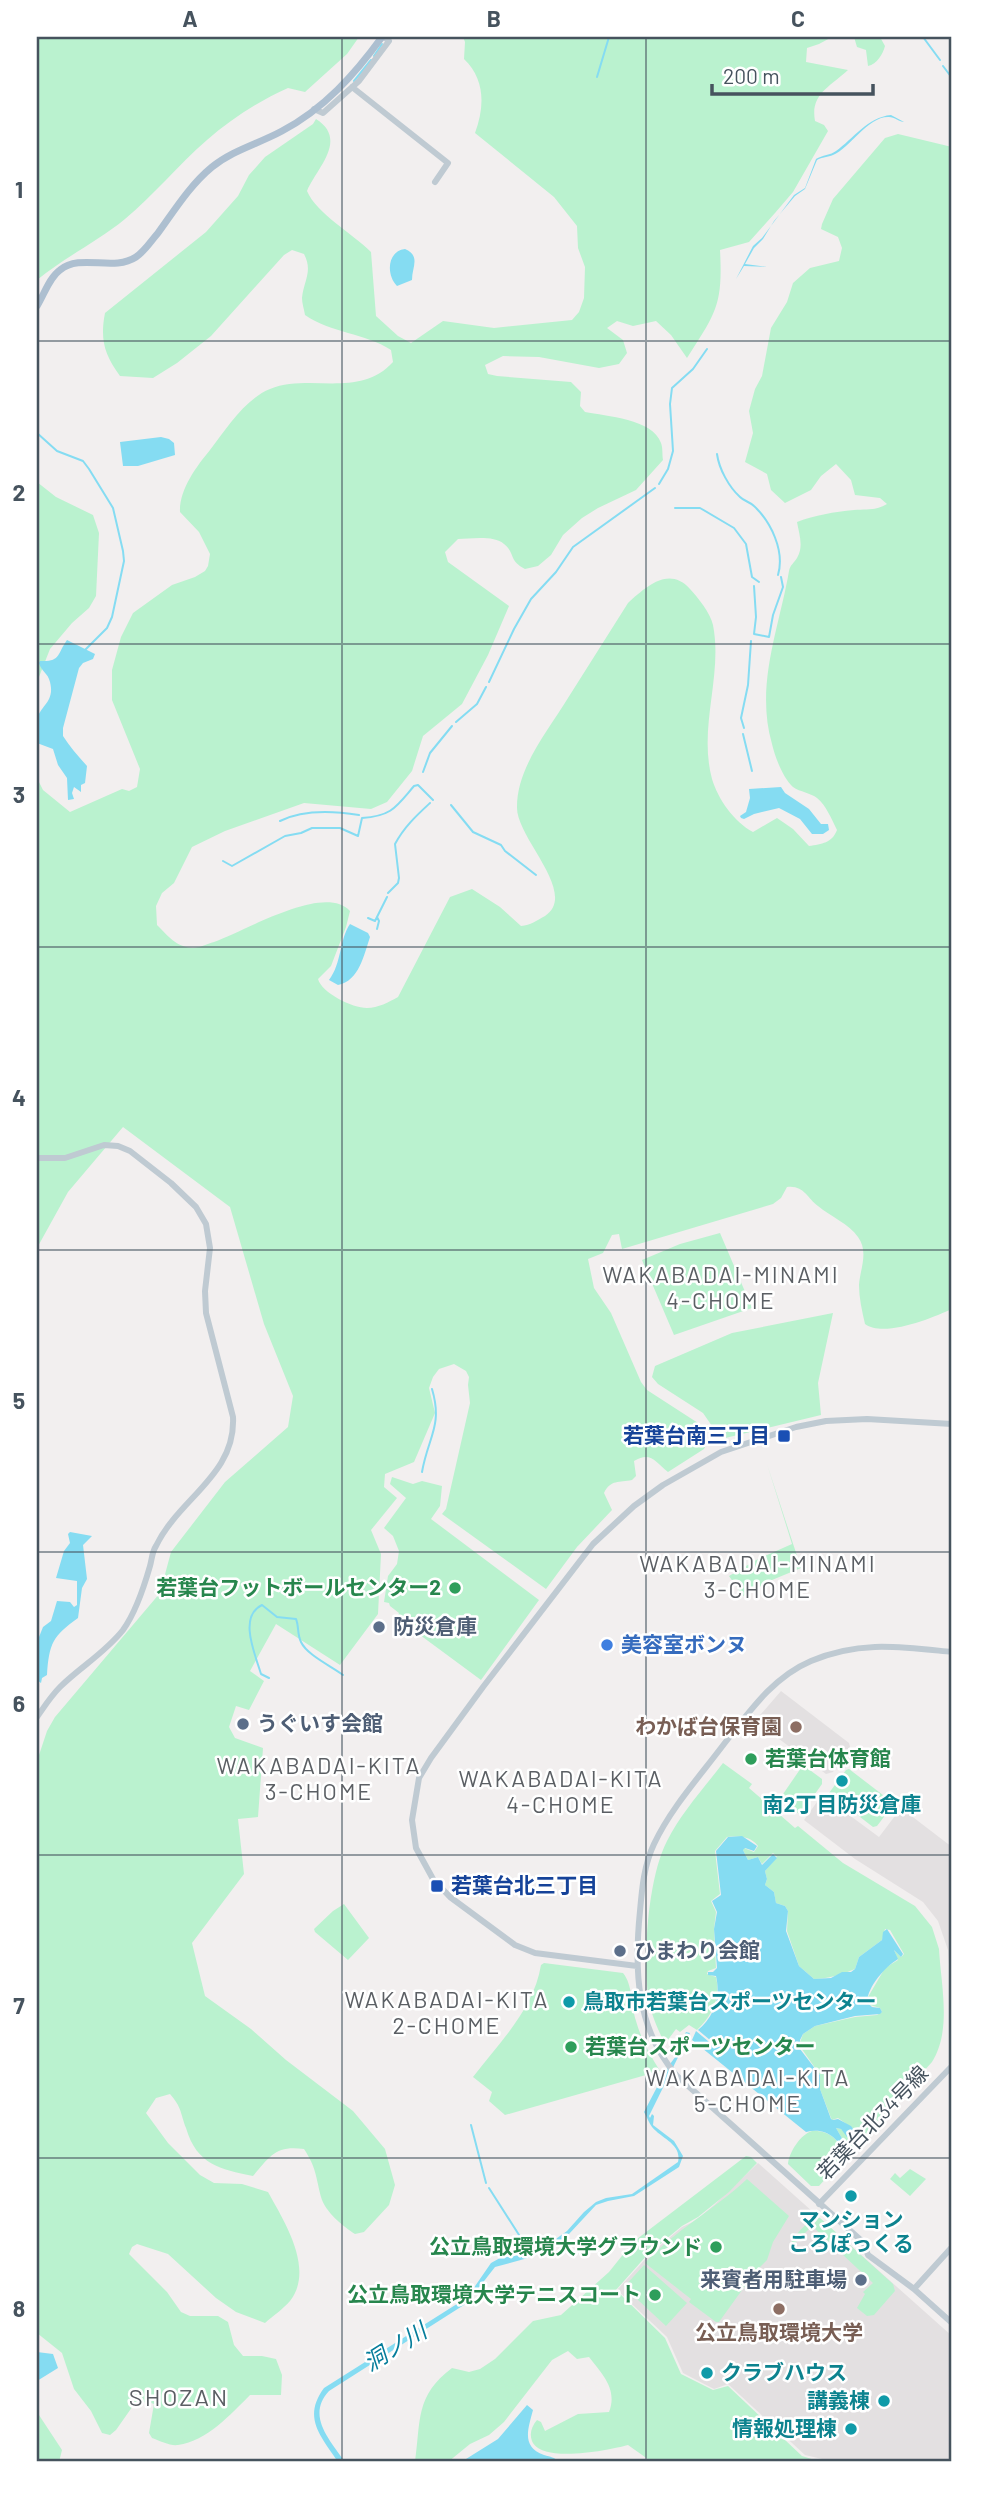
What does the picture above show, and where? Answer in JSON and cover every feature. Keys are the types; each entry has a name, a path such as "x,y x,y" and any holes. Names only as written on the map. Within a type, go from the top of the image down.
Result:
{"main road":[{"path":"37,306 54,275 61,268 81,263 125,263 141,254 200,178 212,167 237,150 281,132 314,110 340,87 383,37"}],"street":[{"path":"314,110 323,113 352,87 374,63 389,41 383,37"},
{"path":"352,87 448,163 435,182"},
{"path":"37,1158 65,1157 104,1145 118,1146 130,1151 171,1182 196,1207 206,1224 210,1248 205,1291 206,1313 234,1429 224,1460 163,1532 154,1549 143,1587 128,1622 105,1649 61,1686 37,1717"},
{"path":"637,1966 535,1953 514,1945 450,1897 433,1879 416,1848 411,1820 419,1778 430,1758 593,1544 634,1506 663,1485 721,1451 796,1427 826,1421 867,1419 952,1423"},
{"path":"952,1652 874,1645 842,1649 795,1669 760,1699 677,1807 653,1847 642,1885 637,1966 646,2023 666,2064 694,2094 863,2242 868,2255 914,2289 952,2323"},
{"name":"若葉台北34号線","path":"819,2204 952,2066"},
{"path":"914,2289 952,2247"}],"shaded area":[{"name":"わかば台保育園","path":"781,1691 849,1743 850,1747 833,1772 826,1774 755,1721"},
{"path":"822,1795 879,1837 901,1808 952,1847 952,2009 948,1950 938,1921 923,1902 855,1859 804,1820"},
{"name":"公立鳥取環境大学","path":"758,2163 952,2336 952,2462 835,2462 805,2455 728,2384 714,2389 683,2373 667,2337 617,2290 649,2255 714,2205"}],"green space":[{"path":"37,37 359,37 347,54 305,92 288,88 216,132 125,219 37,280"},
{"path":"463,37 832,37 807,48 806,62 848,70 818,97 814,112 815,121 824,125 828,131 793,192 749,242 720,250 720,284 716,308 687,358 671,335 656,321 633,326 617,321 607,328 623,340 627,353 619,364 599,368 539,357 503,356 485,365 488,374 497,376 571,382 581,392 580,406 585,412 628,420 649,429 662,445 663,460 636,490 582,518 563,535 551,555 538,566 525,569 516,563 504,544 488,538 458,539 445,552 448,562 509,606 488,655 462,704 423,736 412,771 387,802 371,809 304,803 225,831 192,847 174,883 162,893 156,906 157,925 177,943 195,948 284,912 322,902 338,904 350,911 346,927 331,966 318,979 325,989 338,999 367,1008 379,1006 398,997 450,897 472,889 500,907 521,926 545,916 554,906 555,894 551,880 519,820 518,792 522,778 543,736 628,603 650,585 666,579 682,582 690,589 707,610 713,625 715,663 708,760 712,779 723,802 739,822 753,832 777,818 793,829 809,846 832,838 837,830 823,805 815,796 789,783 775,755 767,722 770,657 790,569 800,549 797,522 825,514 875,509 887,504 880,498 855,495 851,480 836,464 821,476 811,490 785,503 771,490 767,474 745,462 753,433 749,411 762,376 771,328 787,302 793,283 810,268 839,261 842,248 838,237 821,229 833,199 885,138 898,134 952,147 952,1309 896,1328 873,1328 865,1324 859,1290 863,1249 858,1237 801,1190 793,1187 787,1187 781,1198 773,1204 622,1249 619,1234 612,1235 603,1253 588,1259 594,1288 611,1313 641,1382 647,1390 698,1423 707,1444 704,1449 668,1472 649,1457 634,1461 636,1476 632,1480 616,1482 607,1489 604,1493 612,1510 577,1547 546,1589 442,1514 446,1509 470,1403 469,1377 466,1371 454,1364 439,1369 433,1377 429,1388 435,1413 414,1462 385,1474 384,1487 397,1498 371,1530 381,1554 378,1614 340,1665 276,1624 250,1671 264,1681 249,1710 236,1706 229,1727 235,1738 263,1748 258,1817 238,1819 244,1874 192,1943 205,1996 251,2029 286,2060 353,2111 385,2149 395,2185 389,2205 364,2232 355,2234 326,2208 313,2167 304,2149 287,2149 274,2154 253,2176 230,2171 211,2163 196,2150 179,2107 170,2094 156,2098 146,2113 168,2143 200,2175 214,2183 242,2184 268,2192 289,2231 298,2260 299,2275 297,2288 290,2301 265,2323 236,2312 216,2298 168,2254 137,2244 132,2247 129,2254 167,2292 181,2312 190,2316 218,2316 228,2322 234,2345 243,2356 276,2359 282,2375 281,2395 250,2395 209,2432 189,2442 172,2445 152,2438 149,2433 154,2404 148,2402 135,2403 116,2430 110,2435 102,2433 91,2411 74,2389 62,2353 37,2333 37,1761 47,1731 55,1717 160,1593 171,1552 225,1482 288,1427 293,1396 264,1324 230,1207 123,1127 68,1192 37,1248 37,778 43,790 70,812 122,789 129,791 137,787 140,769 112,700 112,670 121,637 133,613 172,585 195,577 208,566 210,554 199,532 180,512 180,504 194,471 237,415 252,400 270,389 301,383 350,383 365,380 380,373 393,362 391,350 381,344 326,326 305,315 302,298 307,260 304,254 292,250 284,255 211,336 177,363 153,378 120,376 115,368 103,339 105,313 206,232 238,196 249,175 265,157 313,124 316,119 325,127 330,136 330,145 323,164 307,191 326,215 371,252 376,316 398,336 411,343 443,321 494,328 572,320 579,312 584,298 585,267 578,248 577,226 554,197 475,133 481,93 476,75 464,59"},
{"path":"854,37 880,37 885,46 877,61 868,66 866,50 857,47"},
{"path":"37,482 56,497 93,515 99,533 96,596 89,608 50,649 37,682"},
{"path":"720,1233 752,1308 674,1335 642,1260 680,1244"},
{"path":"833,1313 818,1383 821,1415 721,1439 703,1413 658,1384 652,1377 655,1366 732,1333"},
{"path":"767,1464 801,1568 743,1596 729,1576 792,1544"},
{"name":"若葉台フットボールセンター2","path":"392,1477 413,1484 422,1481 442,1486 440,1506 431,1519 539,1600 481,1680 397,1618 399,1613 389,1603 384,1602 388,1576 397,1564 399,1551 393,1536 384,1528 406,1498 390,1484"},
{"path":"723,1763 752,1784 749,1788 795,1828 798,1826 843,1863 915,1906 932,1927 939,1949 944,2007 942,2036 938,2049 932,2062 850,2152 836,2128 851,2138 857,2136 855,2130 838,2118 832,2120 820,2089 820,2075 799,2045 803,2034 815,2026 882,2012 880,2008 870,2005 868,1997 885,1968 898,1960 894,1950 901,1957 904,1954 890,1930 885,1929 882,1940 859,1957 855,1969 814,1979 799,1966 787,1931 788,1911 785,1906 776,1903 774,1892 765,1885 765,1871 777,1857 773,1853 762,1864 758,1857 748,1860 744,1848 754,1852 758,1846 744,1837 727,1837 715,1851 720,1894 711,1901 716,1912 716,1968 707,1974 716,1977 714,2006 697,2030 689,2025 680,2032 676,2029 667,2041 663,2040 652,2012 648,1995 647,1938 655,1875 667,1841 679,1821"},
{"path":"803,1765 822,1779 822,1784 800,1815 781,1797"},
{"path":"849,1769 892,1802 893,1805 877,1826 873,1827 829,1793"},
{"path":"344,1904 369,1938 348,1960 314,1929"},
{"name":"若葉台スポーツセンター","path":"544,1963 623,1973 629,1983 640,2034 660,2071 505,2115 489,2101 492,2092 473,2077 523,2011"},
{"path":"812,2131 824,2132 833,2137 846,2156 819,2186 811,2186 788,2164 796,2144"},
{"path":"746,2156 757,2163 729,2192 648,2254 616,2290 665,2338 681,2374 713,2390 728,2386 802,2456 821,2462 652,2462 628,2445 577,2454 548,2452 538,2448 531,2435 537,2420 545,2431 578,2414 609,2412 612,2396 603,2376 589,2357 577,2359 568,2351 552,2360 504,2422 489,2435 470,2444 448,2462 415,2462 422,2410 431,2389 440,2378 452,2368 469,2372 480,2369 495,2359 533,2321 561,2315 609,2272 633,2242"},
{"path":"910,2169 926,2179 910,2196 890,2179 895,2173 900,2178"},
{"name":"公立鳥取環境大学グラウンド","path":"747,2179 789,2216 773,2242 767,2260 755,2272 719,2322 716,2322 645,2263 669,2240"},
{"path":"816,2218 820,2218 893,2284 895,2291 874,2315 867,2316 857,2308 865,2294 863,2292 873,2283 812,2226 792,2246 802,2253 799,2255 790,2246 801,2230"},
{"name":"公立鳥取環境大学テニスコート","path":"644,2265 687,2303 666,2326 624,2287"},
{"path":"37,2412 62,2450 59,2462 37,2462"}],"water":[{"path":"891,115 904,122 891,117 881,118 833,155 817,160 805,189 795,196 780,214 794,195 805,188 816,159 836,151 875,120 883,117"},
{"path":"771,226 745,264 767,267 744,266 736,279 753,246"},
{"path":"405,249 414,258 412,280 397,286 391,276 390,264 395,254"},
{"path":"161,437 174,443 175,455 138,466 123,466 120,442"},
{"path":"67,640 95,654 93,659 79,668 63,728 63,736 87,766 81,792 74,787 74,799 68,800 67,778 58,765 53,749 37,743 37,719 51,694 49,679 39,663 55,658"},
{"path":"781,787 785,793 809,809 821,824 828,824 829,830 823,834 812,834 800,819 779,808 741,818 750,798 749,789"},
{"path":"350,924 368,933 370,937 356,973 345,983 338,985 329,980"},
{"path":"70,1532 92,1536 83,1545 87,1579 82,1588 78,1618 54,1641 47,1675 42,1678 41,1683 37,1680 37,1642 43,1627 51,1621 57,1601 70,1602 74,1607 77,1605 77,1581 56,1578 64,1551 70,1543"},
{"path":"742,1836 757,1846 754,1851 745,1848 743,1850 748,1860 758,1857 762,1865 773,1854 777,1858 765,1871 765,1885 774,1892 776,1903 785,1906 788,1911 786,1931 799,1966 814,1979 831,1978 842,1972 851,1972 855,1969 859,1957 882,1940 883,1932 887,1929 903,1954 901,1957 894,1950 898,1959 883,1972 870,1990 867,2002 872,2007 880,2008 880,2014 855,2016 815,2026 803,2034 800,2040 800,2049 820,2075 820,2089 831,2119 838,2119 851,2126 857,2134 851,2138 847,2137 841,2129 836,2128 850,2152 846,2155 830,2135 820,2131 806,2132 692,2040 696,2031 714,2046 719,2041 713,2036 710,2040 698,2030 712,2013 718,1991 716,1976 708,1975 708,1972 717,1968 714,1929 717,1912 712,1901 721,1895 716,1851 728,1837"},
{"name":"洞ノ川","path":"686,2032 690,2033 649,2116 654,2116 653,2125 674,2141 683,2156 679,2167 634,2196 596,2205 554,2246 528,2258 495,2267 467,2303 329,2391 322,2400 320,2419 327,2436 345,2462 338,2462 320,2435 314,2418 318,2399 324,2388 460,2302 471,2292 491,2263 500,2258 528,2254 546,2246 567,2231 596,2202 632,2194 678,2162 674,2146 652,2127 644,2112 676,2056 676,2050"},
{"path":"37,2352 53,2354 58,2368 37,2381"},
{"path":"527,2405 533,2410 529,2424 529,2442 537,2452 559,2462 465,2462 498,2439"}],"waterway":[{"path":"597,77 609,37"},
{"path":"923,37 940,60"},
{"path":"374,56 382,44"},
{"path":"354,81 371,60"},
{"path":"943,66 952,78"},
{"path":"659,484 668,469 673,451 670,404 672,388 693,369 707,349"},
{"path":"37,433 57,451 83,461 89,469 113,508 123,551 124,561 112,617 107,628 85,650"},
{"path":"717,454 722,472 732,488 754,506 771,529 780,556 778,575"},
{"path":"489,682 531,599 556,572 573,547 655,488"},
{"path":"675,508 700,508 734,528 746,544 752,577 759,582"},
{"path":"754,586 754,634 769,637 783,587 781,577"},
{"path":"744,728 741,718 748,685 751,641"},
{"path":"456,722 477,704 486,687"},
{"path":"423,772 430,753 452,726"},
{"path":"743,734 752,771"},
{"path":"223,861 232,866 285,836 312,828 340,828 358,836 362,818 387,813 414,786 418,785 433,800"},
{"path":"388,893 398,883 399,878 395,844 406,827 430,803"},
{"path":"451,805 473,832 501,845 536,875"},
{"path":"280,821 299,814 319,812 359,815"},
{"path":"368,918 375,921 387,897"},
{"path":"377,917 377,929"},
{"path":"422,1472 435,1422 432,1389"},
{"path":"269,1678 261,1674 250,1636 251,1618 255,1610 262,1605 277,1617 296,1619 304,1647 343,1675"},
{"path":"471,2125 486,2183"},
{"path":"489,2188 528,2249"}],"place":[{"name":"若葉台南三丁目","path":"784,1436"},
{"name":"若葉台フットボールセンター2","path":"455,1588"},
{"name":"防災倉庫","path":"379,1627"},
{"name":"美容室ボンヌ","path":"607,1645"},
{"name":"うぐいす会館","path":"243,1724"},
{"name":"わかば台保育園","path":"796,1727"},
{"name":"若葉台体育館","path":"751,1759"},
{"name":"南2丁目防災倉庫","path":"842,1781"},
{"name":"若葉台北三丁目","path":"437,1886"},
{"name":"ひまわり会館","path":"620,1951"},
{"name":"鳥取市若葉台スポーツセンター","path":"569,2002"},
{"name":"若葉台スポーツセンター","path":"571,2047"},
{"name":"マンション ころぽっくる","path":"851,2196"},
{"name":"公立鳥取環境大学グラウンド","path":"716,2247"},
{"name":"来賓者用駐車場","path":"861,2280"},
{"name":"公立鳥取環境大学テニスコート","path":"655,2295"},
{"name":"公立鳥取環境大学","path":"779,2309"},
{"name":"クラブハウス","path":"707,2373"},
{"name":"講義棟","path":"884,2401"},
{"name":"情報処理棟","path":"851,2429"}],"district":[{"name":"WAKABADAI-MINAMI 4-CHOME","path":"721,1288"},
{"name":"WAKABADAI-MINAMI 3-CHOME","path":"758,1577"},
{"name":"WAKABADAI-KITA 3-CHOME","path":"319,1779"},
{"name":"WAKABADAI-KITA 4-CHOME","path":"561,1792"},
{"name":"WAKABADAI-KITA 2-CHOME","path":"447,2013"},
{"name":"WAKABADAI-KITA 5-CHOME","path":"748,2091"},
{"name":"SHOZAN","path":"179,2398"}]}
